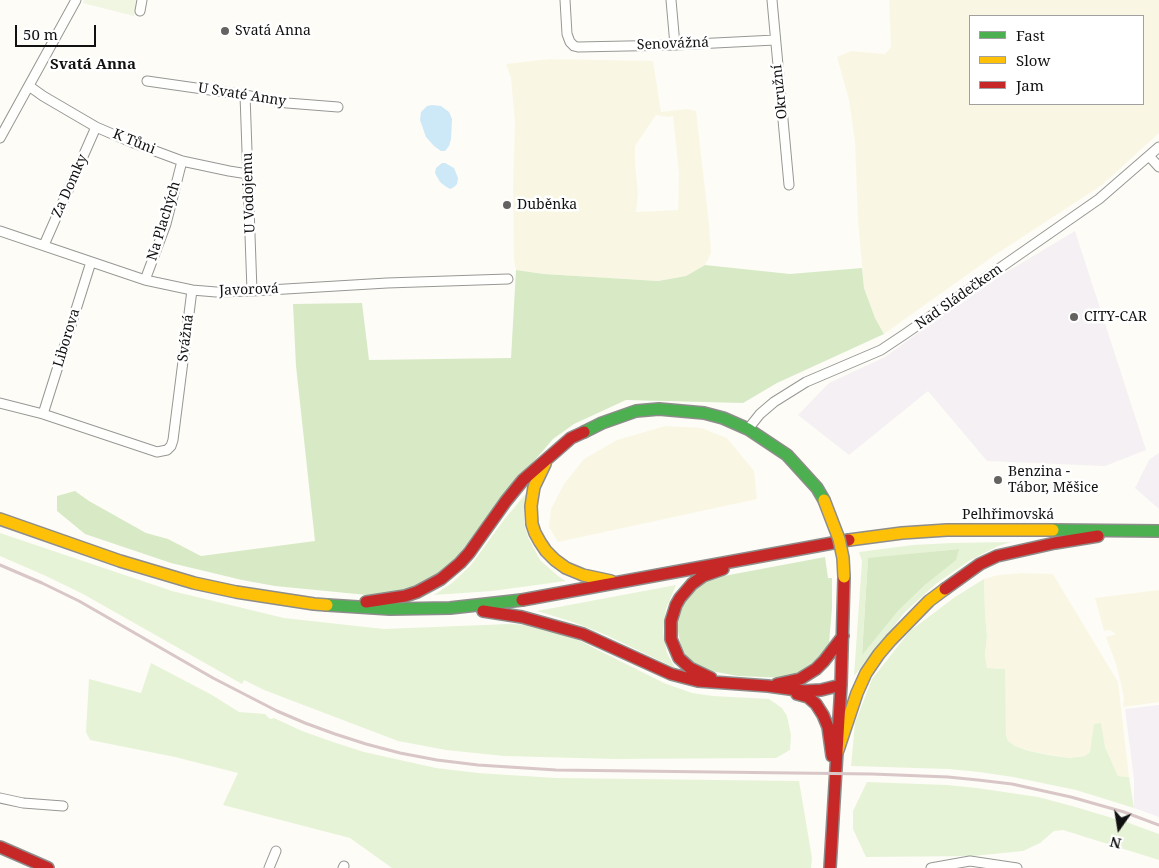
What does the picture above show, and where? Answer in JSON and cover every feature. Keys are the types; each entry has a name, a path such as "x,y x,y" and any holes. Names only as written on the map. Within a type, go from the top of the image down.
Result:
{"main road":[{"path":"314,604 368,602 405,596 417,592 441,579 469,553 523,480 571,438 602,423 636,411 659,409 704,413 723,418 748,429 787,455 817,488 832,519 843,558 844,636 830,868"},
{"path":"554,452 543,468 534,487 531,514 535,533 546,551 566,568 583,575 619,582"},
{"path":"0,519 120,561 194,583 244,594 314,604 390,609 450,608 495,604 763,555"},
{"name":"Pelhřimovská","path":"763,555 858,538 902,533 970,529 1159,531"},
{"path":"838,750 857,693 869,669 879,654 903,627 947,586 980,564 1005,554 1067,540 1142,531"},
{"path":"728,683 695,672 679,658 673,646 670,629 673,613 685,590 698,579 763,555"},
{"path":"450,608 499,613 561,627 583,634 671,674 698,681 812,691 841,685"},
{"path":"768,686 800,679 810,673 824,661 844,636"},
{"path":"768,686 802,695 816,704 828,727 835,783"},
{"path":"0,847 48,868"}],"street":[{"path":"0,138 76,0"},
{"path":"140,11 142,0"},
{"name":"Senovážná","path":"565,0 567,34 572,44 578,47 775,40"},
{"path":"672,0 675,45"},
{"name":"Okružní","path":"772,0 789,185"},
{"name":"U Svaté Anny","path":"147,81 288,103 338,107"},
{"name":"K Tůni","path":"29,86 96,127 131,142 182,161 229,172 248,174"},
{"name":"U Vodojemu","path":"245,95 252,291"},
{"name":"Za Domky","path":"44,245 96,127"},
{"name":"Nad Sládečkem","path":"748,429 760,414 774,402 798,387 881,350 897,340 1099,200 1159,147"},
{"path":"1149,156 1159,167"},
{"name":"Na Plachých","path":"145,280 166,224 182,161"},
{"name":"Javorová","path":"0,231 145,280 192,290 216,292 252,291 387,283 508,280"},
{"name":"Liborova","path":"43,414 91,262"},
{"name":"Svážná","path":"43,414 157,452 165,451 169,448 173,440 192,290"},
{"path":"0,403 43,414"},
{"path":"0,798 23,803 63,806"},
{"path":"269,868 276,851"},
{"path":"931,868 970,861 1017,868"}],"shaded area":[{"path":"889,0 1159,0 1159,133 1102,185 995,255 884,334 875,318 864,288 858,221 855,142 849,100 837,57 851,51 885,54 891,47"},
{"path":"550,59 653,61 661,112 687,109 696,111 711,253 705,265 686,276 658,281 544,274 516,270 514,260 513,185 515,122 511,78 506,64","holes":["656,115 673,116 679,174 678,210 636,212 638,193 635,146"]},
{"path":"1075,231 1146,450 1105,466 987,461 928,391 849,455 798,415 829,383 885,357 978,289"},
{"path":"665,426 701,428 727,438 754,471 757,499 558,542 549,527 551,509 564,484 584,459 617,440"},
{"path":"1159,453 1159,509 1135,488 1149,460"},
{"path":"1022,573 1053,574 1118,682 1129,777 1118,776 1105,747 1090,752 1085,756 1069,758 1030,751 1015,746 1008,741 1006,735 1004,669 987,668 985,655 987,636 984,579 998,575"},
{"path":"1159,590 1159,702 1123,707 1124,699 1121,684 1106,637 1116,634 1109,630 1104,631 1095,598"},
{"path":"1159,705 1159,817 1134,808 1134,779 1125,709"}],"green space":[{"path":"84,0 138,0 134,16 83,3"},
{"path":"705,265 790,274 862,268 864,288 875,318 884,334 777,383 743,403 626,400 574,424 553,439 499,502 452,563 425,583 398,592 367,595 275,586 242,580 171,563 85,534 57,511 57,496 75,491 146,533 168,539 201,556 315,541 296,366 293,304 362,303 369,360 511,358 516,270 544,274 658,281 686,276"},
{"path":"529,490 524,506 524,522 528,537 540,560 566,581 492,591 434,595 452,583 471,565 503,521"},
{"path":"0,533 172,591 284,618 384,629 509,624 531,625 578,640 664,683 692,693 769,699 782,708 787,716 791,735 790,750 776,758 614,759 504,756 446,750 398,741 264,690 244,680 242,684 83,594 0,556"},
{"path":"1011,542 998,546 969,561 937,583 905,612 854,676 862,561 859,552 913,545","holes":["958,549 956,559 898,611 862,654 868,559"]},
{"path":"959,549 956,560 925,585 898,611 862,655 868,558"},
{"path":"825,557 828,578 832,578 829,643 822,654 813,662 786,678 738,676 711,671 693,663 686,655 681,646 678,618 688,595 695,588 713,578"},
{"path":"984,579 987,636 985,655 987,668 1005,669 1006,735 1008,741 1015,746 1029,751 1049,755 1069,758 1085,756 1090,752 1094,724 1101,723 1105,747 1118,776 1129,777 1134,808 1076,790 1013,777 948,769 851,766 855,723 872,679 910,631 955,597"},
{"path":"676,585 666,609 663,632 667,653 675,668 606,635 537,611"},
{"path":"151,663 212,695 239,712 265,714 270,719 274,718 302,731 364,752 436,768 556,778 799,781 812,858 811,868 392,868 350,838 223,805 238,773 175,757 90,740 86,732 89,679 141,693"},
{"path":"867,782 977,788 1038,797 1072,806 1159,834 1159,860 1063,830 1054,831 1040,843 1023,851 973,856 866,857 853,829 853,811"}],"water":[{"path":"427,106 441,106 449,112 452,119 451,139 445,151 441,151 434,146 426,137 420,120 421,112"},
{"path":"442,163 454,168 458,178 457,184 450,189 440,182 435,173 436,168"}],"railway":[{"path":"0,565 79,601 213,678 277,711 335,734 400,753 478,765 556,770 872,774 948,777 1012,784 1071,797 1124,812 1159,825"}],"traffic: fast":[{"path":"584,432 602,423 636,411 659,409 704,413 723,418 748,429 787,455 817,488 824,500"},
{"path":"1053,530 1159,531"},
{"path":"327,605 390,609 450,608 522,600"}],"traffic: slow":[{"path":"545,464 534,487 531,506 532,524 540,542 546,551 566,568 583,575 611,581"},
{"path":"824,500 839,539 844,577"},
{"path":"0,519 120,561 194,583 236,592 327,605"},
{"path":"849,540 902,533 947,530 1053,530"},
{"path":"838,750 857,693 866,673 891,640 929,601 945,589"}],"traffic: jam":[{"path":"366,602 405,596 417,592 441,579 469,553 523,480 571,438 584,432"},
{"path":"945,589 980,564 997,556 1098,536"},
{"path":"522,600 849,540"},
{"path":"711,678 690,668 679,658 671,639 671,621 676,605 692,584 703,576 723,569"},
{"path":"830,868 841,685 844,577"},
{"path":"483,611 522,617 583,634 671,674 698,681 768,686 804,691 821,690 841,685"},
{"path":"777,684 800,679 816,669 843,636"},
{"path":"797,694 808,697 816,704 823,715 828,727 832,756"},
{"path":"0,847 48,868"}],"place":[{"name":"Svatá Anna","path":"225,31"},
{"name":"Duběnka","path":"507,205"},
{"name":"CITY-CAR","path":"1074,317"},
{"name":"Benzina - Tábor, Měšice","path":"998,480"}],"district":[{"name":"Svatá Anna","path":"93,65"}]}
